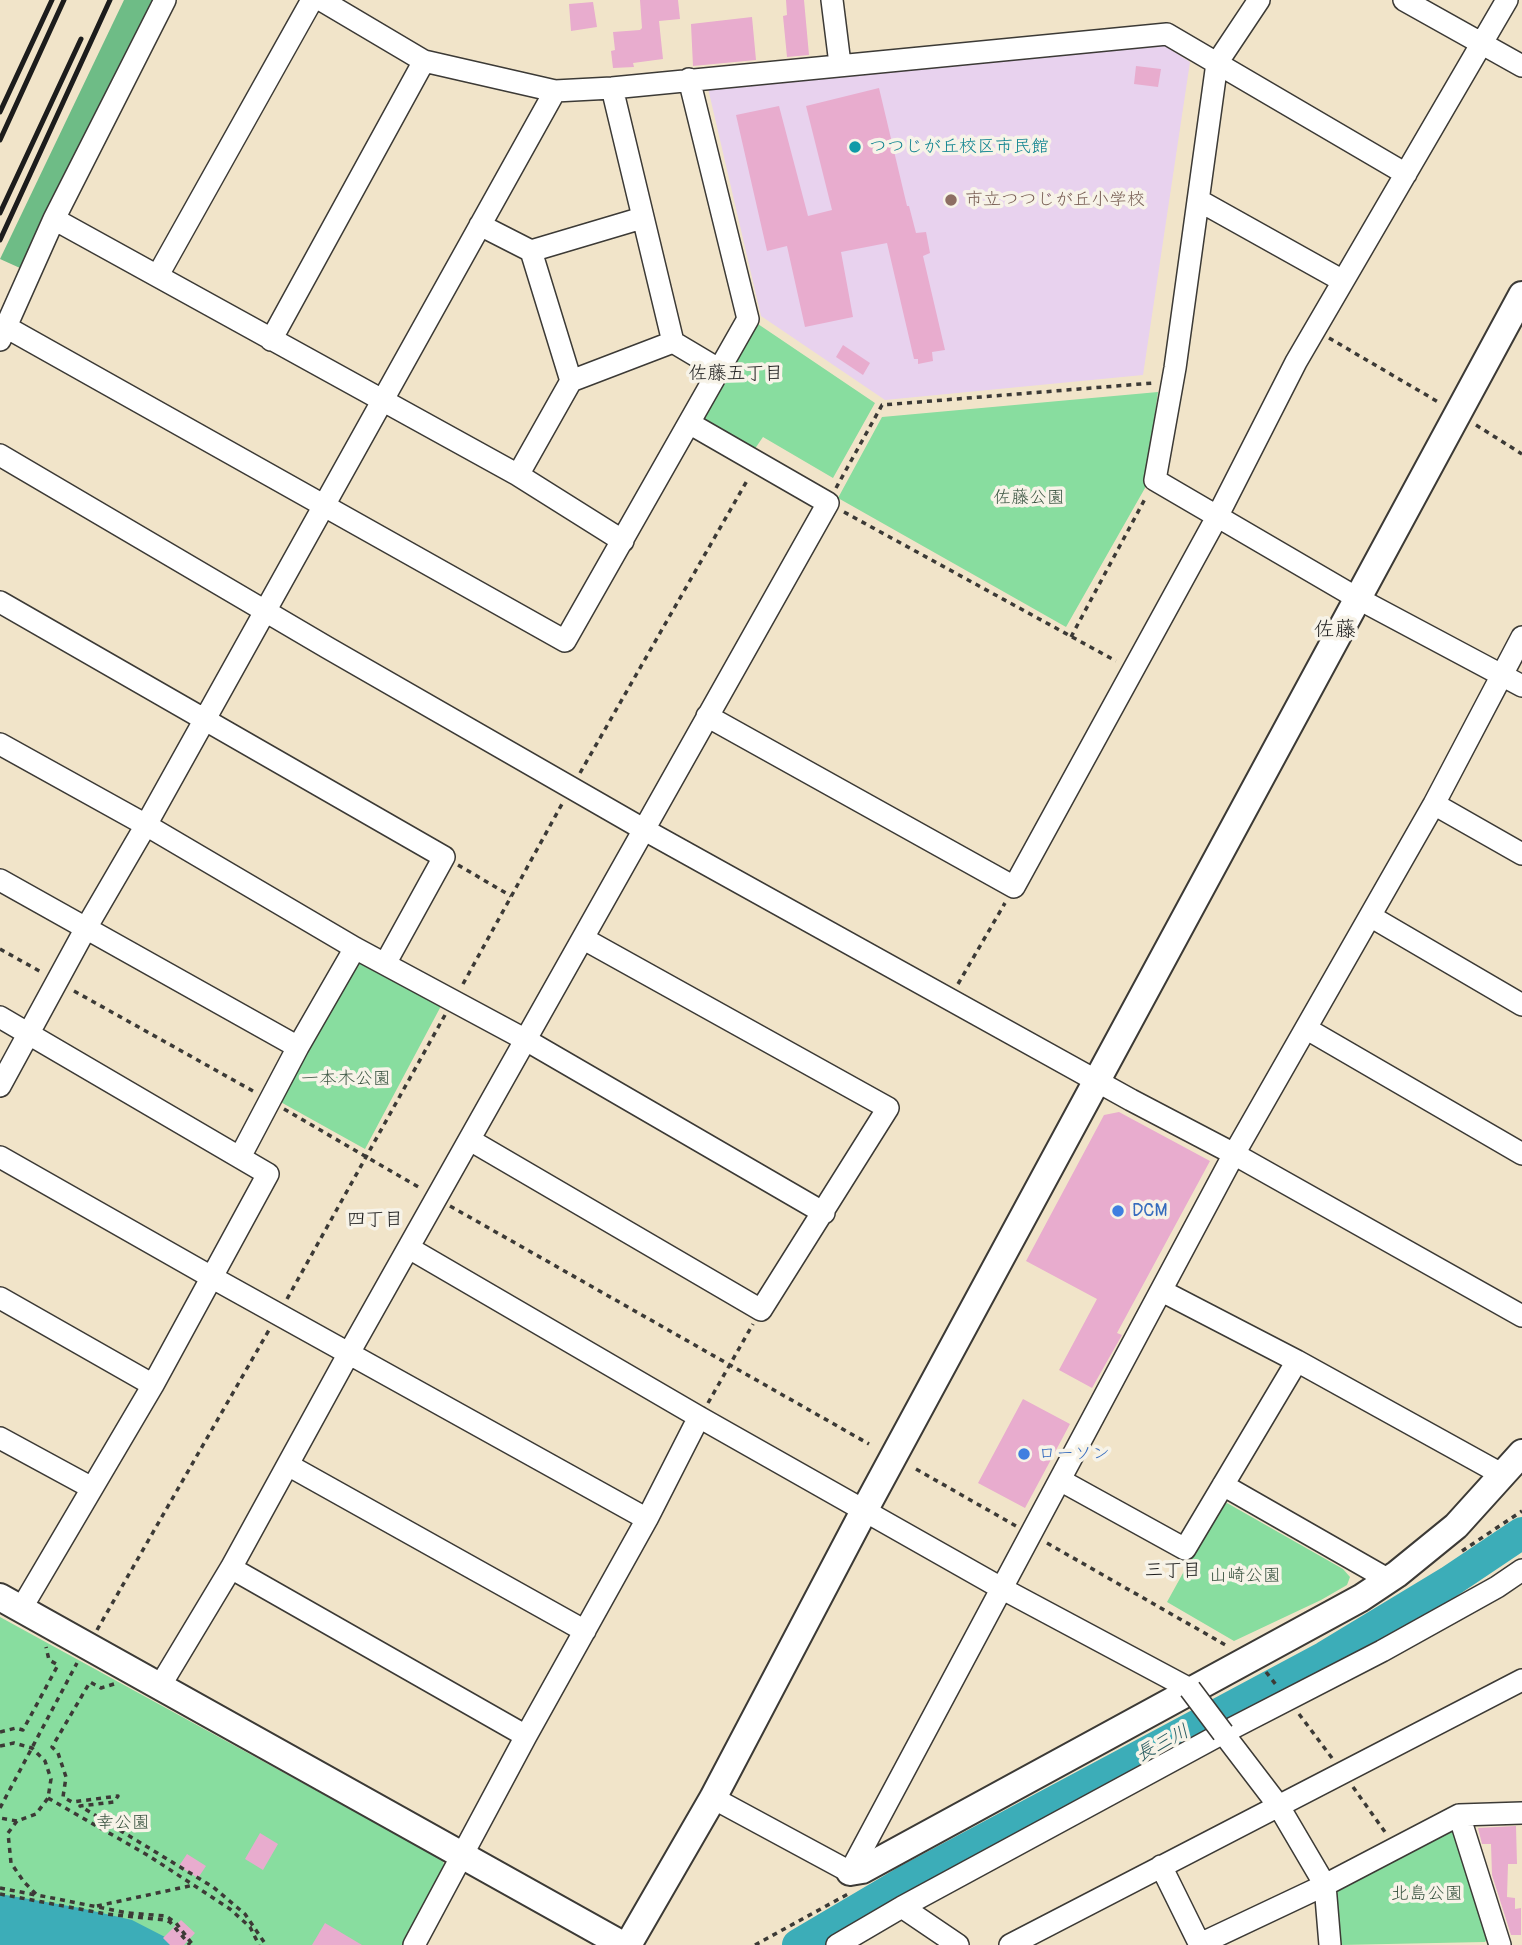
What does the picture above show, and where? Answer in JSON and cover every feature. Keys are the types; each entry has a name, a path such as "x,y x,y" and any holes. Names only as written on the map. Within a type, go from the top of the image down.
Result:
{"street":[{"path":"165,0 54,219 3,334 325,505 565,641 748,319 689,79"},
{"path":"158,275 312,0"},
{"path":"321,0 424,61 555,91 612,88 1167,34 1406,174"},
{"path":"832,0 840,64"},
{"path":"1259,0 1217,63 1175,368 1155,480 1357,598 1522,686"},
{"path":"1404,0 1522,66"},
{"path":"707,716 1014,887 1217,517 1296,362 1507,0"},
{"path":"271,340 424,61"},
{"path":"612,88 673,342 720,370"},
{"path":"0,1086 555,91"},
{"path":"1198,200 1343,281"},
{"path":"480,225 531,251 642,218"},
{"path":"54,219 518,475 623,541"},
{"path":"531,251 571,382"},
{"path":"628,1945 713,1798 864,1511 1522,295"},
{"path":"518,475 571,382 673,342"},
{"path":"160,1686 231,1568 349,1353 584,939 643,828 828,503 689,423"},
{"path":"0,456 643,828 1522,1316"},
{"path":"0,602 444,857 385,964"},
{"path":"850,1872 1234,1154 1434,804 1522,637"},
{"path":"0,744 355,948 526,1040 824,1213"},
{"path":"1434,804 1522,854"},
{"path":"0,880 298,1047"},
{"path":"1370,916 1522,1005"},
{"path":"470,1140 761,1310 888,1108 584,939"},
{"path":"240,1157 298,1047 355,948"},
{"path":"0,1017 268,1174 213,1278 92,1488 11,1603 84,1657 160,1686 622,1945"},
{"path":"1307,1029 1522,1154"},
{"path":"0,1157 647,1519"},
{"path":"409,1248 864,1511 1190,1689 1279,1805 1325,1885 1330,1945"},
{"path":"1162,1291 1297,1361 1503,1475"},
{"path":"0,1298 153,1385"},
{"path":"1060,1480 1185,1549 1297,1361"},
{"path":"414,1945 647,1519 699,1417"},
{"path":"0,1438 92,1488"},
{"path":"713,1798 850,1872 862,1870 1361,1598 1389,1580 1456,1526 1522,1453"},
{"path":"288,1465 585,1631"},
{"path":"1223,1485 1389,1580"},
{"path":"231,1568 526,1736"},
{"path":"837,1945 1223,1733 1382,1651 1497,1587 1522,1570"},
{"path":"1010,1945 1522,1680"},
{"path":"1161,1866 1200,1945 1325,1885 1459,1815 1522,1813"},
{"path":"1459,1815 1500,1945"},
{"path":"902,1907 958,1945"}],"path":[{"path":"1315,330 1522,454"},
{"path":"1133,671 828,503 883,405 1153,384 1155,370"},
{"path":"1071,637 1155,480"},
{"path":"444,857 511,896"},
{"path":"950,998 1014,887"},
{"path":"699,1417 761,1310"},
{"path":"916,1469 1250,1658"},
{"path":"0,1731 16,1728 23,1730 58,1665 49,1660 44,1642 55,1647"},
{"path":"0,1808 84,1657"},
{"path":"110,1676 121,1682 101,1688 90,1682 52,1747 58,1753 66,1777 63,1797 72,1802 118,1796 114,1802 79,1806 213,1887 245,1914 266,1945"},
{"path":"0,1746 14,1743 32,1748 45,1761 51,1779 48,1798 36,1814 17,1821 0,1818"},
{"path":"48,1798 230,1909 250,1927 259,1945"},
{"path":"17,1821 8,1833 12,1863 23,1882 37,1895"},
{"path":"94,1906 194,1885"},
{"path":"0,1888 94,1906 166,1916 176,1923 191,1945"},
{"path":"0,1894 106,1914 165,1920 191,1945"}],"shaded area":[{"name":"市立つつじが丘小学校","path":"1159,42 1190,62 1143,375 885,400 761,316 707,84"}],"green space":[{"path":"124,0 153,0 20,268 0,259"},
{"path":"755,322 875,403 833,478 763,437 752,453 706,425 703,415"},
{"name":"佐藤公園","path":"1158,392 1145,488 1066,627 838,498 882,417"},
{"name":"一本木公園","path":"359,961 441,1006 365,1149 277,1100"},
{"name":"山崎公園","path":"1227,1503 1343,1569 1350,1577 1347,1585 1234,1641 1167,1602 1220,1506"},
{"name":"幸公園","path":"0,1617 443,1860 445,1870 405,1945 0,1945"},
{"name":"北島公園","path":"1450,1827 1458,1831 1491,1934 1485,1942 1339,1945 1334,1888"}],"water":[{"path":"0,1894 132,1920 175,1945 0,1945"}],"building":[{"path":"640,0 678,0 680,19 659,21 663,59 633,63 634,67 613,68 613,32 642,28"},
{"path":"786,0 804,0 809,55 787,57 783,16 787,15"},
{"path":"593,2 597,27 571,31 569,4"},
{"path":"752,17 756,60 693,66 691,24"},
{"path":"1136,66 1161,69 1158,87 1134,84"},
{"path":"879,88 907,206 916,233 926,232 930,253 923,256 945,350 932,352 933,361 918,364 918,359 914,359 887,243 841,252 853,317 805,327 787,246 767,251 736,115 779,106 808,216 832,210 806,106"},
{"path":"843,345 870,363 863,375 836,357"},
{"name":"DCM","path":"1119,1112 1210,1161 1117,1333 1122,1335 1092,1388 1059,1370 1097,1299 1026,1261 1104,1115"},
{"name":"ローソン","path":"1023,1399 1070,1424 1025,1508 978,1483"},
{"path":"1516,1826 1517,1864 1508,1864 1507,1897 1515,1898 1515,1909 1521,1908 1521,1935 1511,1935 1492,1875 1491,1844 1482,1844 1478,1828"},
{"path":"260,1833 278,1844 263,1870 245,1859"},
{"path":"187,1854 206,1866 198,1878 179,1866"},
{"path":"181,1920 195,1933 184,1945 170,1945 163,1938"},
{"path":"325,1923 362,1945 312,1945"}],"waterway":[{"name":"長三川","path":"798,1945 908,1880 1325,1657 1449,1582 1522,1533"}],"railway":[{"path":"0,112 52,0"},
{"path":"0,140 64,0"},
{"path":"0,240 110,0"},
{"path":"0,213 81,39"}],"place":[{"name":"つつじが丘校区市民館","path":"855,147"},
{"name":"市立つつじが丘小学校","path":"951,200"},
{"name":"DCM","path":"1118,1211"},
{"name":"ローソン","path":"1024,1454"}],"district":[{"name":"佐藤五丁目","path":"736,374"},
{"name":"佐藤","path":"1335,631"},
{"name":"四丁目","path":"375,1220"},
{"name":"三丁目","path":"1173,1571"}]}
